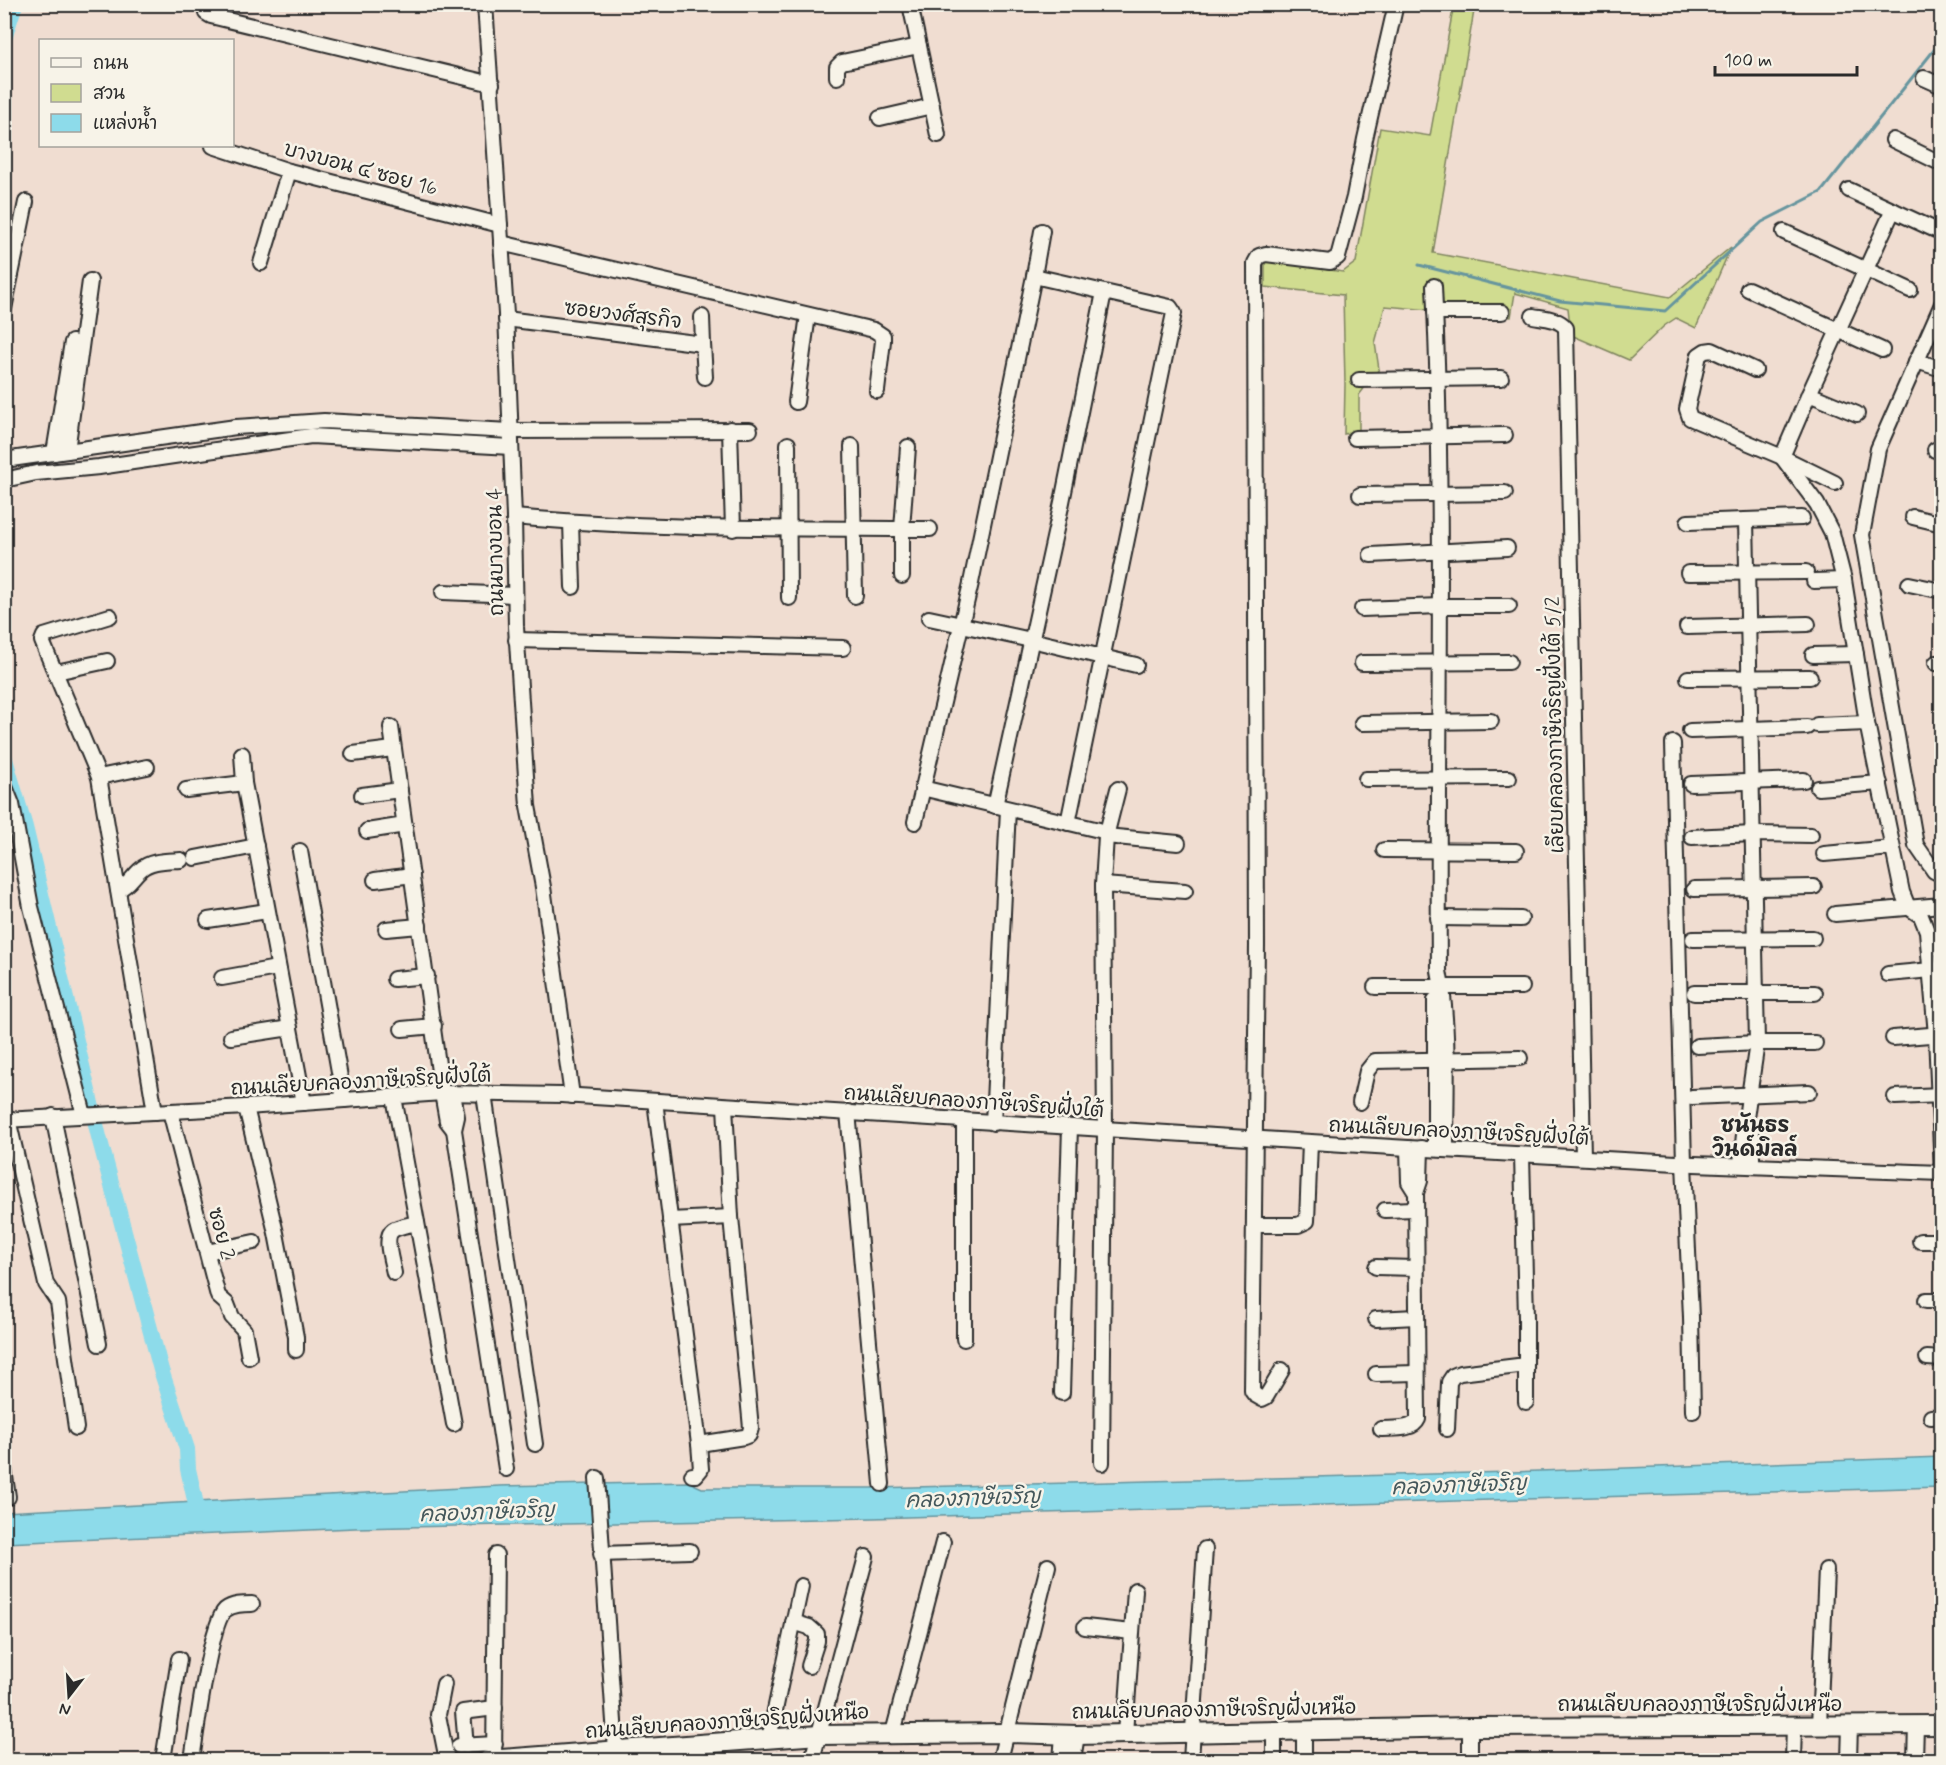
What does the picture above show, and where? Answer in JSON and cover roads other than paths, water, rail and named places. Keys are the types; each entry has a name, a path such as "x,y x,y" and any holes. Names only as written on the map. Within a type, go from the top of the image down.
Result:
{"main road":[{"name":"ถนนเลียบคลองภาษีเจริญฝั่งเหนือ","path":"492,1755 616,1750 819,1735 893,1733 1070,1735 1470,1728 1941,1725"}],"street":[{"path":"206,4 206,13 211,16 492,84"},
{"name":"ถนนบางบอน 4","path":"485,4 506,319 514,517 516,640 528,806 543,887 572,1096"},
{"path":"910,4 938,135"},
{"path":"1282,1370 1266,1396 1262,1399 1255,1395 1252,1391 1256,1224 1255,263 1259,256 1266,254 1330,262 1338,257 1354,197 1396,4"},
{"path":"837,77 837,67 842,62 919,46"},
{"path":"1924,78 1941,86"},
{"path":"880,118 932,106"},
{"path":"1893,140 1941,164"},
{"name":"บางบอน ๔ ซอย 16","path":"216,147 289,171 500,225"},
{"path":"261,263 289,171"},
{"path":"1849,190 1941,233"},
{"path":"4,309 26,202"},
{"path":"1782,457 1893,210"},
{"path":"915,822 961,626 1042,231"},
{"path":"1784,232 1910,290"},
{"path":"501,243 874,330 883,336 877,391"},
{"path":"1034,276 1170,307 1174,313 1068,822"},
{"path":"60,452 90,281"},
{"path":"1380,1429 1412,1427 1418,1419 1415,1209 1416,1193 1427,1149 1440,1060 1438,850 1441,664 1438,380 1434,286"},
{"path":"1748,290 1882,350"},
{"path":"993,1123 1001,807 1031,640 1062,502 1104,292"},
{"path":"1941,304 1878,449 1862,535 1916,845 1934,871 1941,875"},
{"path":"1435,312 1502,312"},
{"path":"796,402 808,315"},
{"name":"เลียบคลองภาษีเจริญฝั่งใต้ 5/2","path":"1533,316 1556,320 1566,328 1583,1157"},
{"path":"702,317 703,345"},
{"name":"ซอยวงศ์สุรกิจ","path":"506,319 703,345 705,377"},
{"path":"60,452 76,320"},
{"path":"1755,370 1712,350 1699,355 1687,410 1690,418 1782,457 1835,483"},
{"path":"1917,361 1941,369"},
{"path":"1359,380 1501,378"},
{"path":"1809,394 1857,414"},
{"path":"4,460 236,427 324,421 510,431 750,430"},
{"path":"730,429 733,529"},
{"path":"1354,438 1505,435"},
{"path":"4,480 36,473 99,467 311,436 511,447"},
{"path":"788,444 789,598"},
{"path":"852,446 855,596"},
{"path":"902,576 902,529 908,447"},
{"path":"1782,457 1817,504 1832,533 1844,580 1867,723 1902,892 1908,907 1922,916 1936,970 1941,1172"},
{"path":"1360,495 1505,493"},
{"path":"514,517 571,522 733,529 930,529"},
{"path":"1913,517 1941,524"},
{"path":"1688,522 1802,518"},
{"path":"1746,520 1757,1043 1749,1099 1752,1114 1746,1165"},
{"path":"571,522 573,587"},
{"path":"1371,555 1507,548"},
{"path":"1688,573 1747,573 1844,580"},
{"path":"1909,584 1941,591"},
{"path":"443,592 515,595"},
{"path":"1362,609 1509,606"},
{"path":"110,616 44,636 42,641 99,777 155,1112"},
{"path":"929,618 1136,665"},
{"path":"1687,627 1808,624"},
{"path":"516,640 843,648"},
{"path":"1813,655 1856,654"},
{"path":"56,672 106,661"},
{"path":"1362,663 1509,662"},
{"path":"1688,678 1810,677"},
{"path":"1362,723 1491,721"},
{"path":"1690,731 1867,723"},
{"path":"390,727 434,1026 448,1093 457,1117 454,1130 506,1470"},
{"path":"1673,743 1693,1411"},
{"path":"353,754 393,749"},
{"path":"242,754 244,783 304,1103"},
{"path":"99,777 147,767"},
{"path":"1366,779 1509,778"},
{"path":"1691,784 1804,780"},
{"path":"186,790 244,783"},
{"path":"1818,788 1880,783"},
{"path":"4,784 12,804 30,907 90,1115"},
{"path":"922,788 1103,832 1178,843"},
{"path":"1102,1463 1105,1129 1103,832 1118,789"},
{"path":"362,795 400,790"},
{"path":"367,831 405,825"},
{"path":"1692,837 1753,834 1811,835"},
{"path":"118,890 129,884 145,865 256,846"},
{"path":"1824,854 1892,848"},
{"path":"1383,850 1516,851"},
{"path":"300,851 344,1101"},
{"path":"375,880 412,875"},
{"path":"1103,885 1185,891"},
{"path":"1694,889 1814,887"},
{"path":"1835,914 1941,905"},
{"path":"208,920 267,911"},
{"path":"1438,918 1521,919"},
{"path":"386,929 419,926"},
{"path":"1693,939 1813,938"},
{"path":"222,978 277,968"},
{"path":"1888,974 1936,970"},
{"path":"394,979 427,975"},
{"path":"1375,987 1522,987"},
{"path":"1694,993 1815,993"},
{"path":"402,1029 434,1026"},
{"path":"231,1037 290,1028"},
{"path":"1893,1038 1938,1035"},
{"path":"1696,1046 1815,1043"},
{"path":"1360,1102 1367,1071 1375,1062 1520,1058"},
{"path":"1692,1097 1749,1099 1809,1092"},
{"name":"ถนนเลียบคลองภาษีเจริญฝั่งใต้","path":"6,1120 448,1093 572,1096 1522,1155 1941,1172"},
{"path":"484,1094 535,1444"},
{"path":"1895,1097 1939,1095"},
{"path":"394,1098 454,1424"},
{"path":"655,1101 699,1444 701,1469 696,1475 692,1475"},
{"path":"699,1444 744,1437 751,1432 731,1217 725,1106"},
{"path":"246,1107 276,1233 296,1337 296,1350"},
{"name":"ซอย 2","path":"170,1111 218,1296 227,1304 232,1317 244,1330 249,1357"},
{"path":"848,1112 882,1484"},
{"path":"53,1116 99,1344"},
{"path":"6,1120 46,1284 58,1302 76,1428"},
{"path":"964,1120 964,1339"},
{"path":"1062,1393 1070,1127"},
{"path":"1256,1224 1298,1225 1306,1221 1310,1142"},
{"path":"1522,1155 1526,1402"},
{"path":"1385,1210 1415,1209"},
{"path":"670,1220 731,1217"},
{"path":"394,1273 389,1242 390,1233 394,1229 417,1223"},
{"path":"1920,1241 1941,1241"},
{"path":"207,1252 254,1242"},
{"path":"1376,1267 1416,1268"},
{"path":"1926,1300 1941,1300"},
{"path":"1376,1319 1416,1317"},
{"path":"1447,1429 1449,1382 1453,1376 1460,1373 1526,1365"},
{"path":"1376,1374 1418,1373"},
{"path":"4,1469 8,1497"},
{"path":"597,1481 616,1750"},
{"path":"893,1733 943,1542"},
{"path":"1191,1761 1205,1548"},
{"path":"601,1554 690,1551"},
{"path":"444,1684 438,1715 446,1754 466,1746 492,1755 495,1708 496,1555"},
{"path":"812,1761 866,1557"},
{"path":"1000,1761 1005,1733 1048,1566"},
{"path":"1819,1725 1826,1570"},
{"path":"770,1739 801,1586"},
{"path":"1125,1734 1135,1590"},
{"path":"192,1761 214,1634 224,1612 240,1604 252,1604"},
{"path":"793,1622 809,1627 817,1634 809,1666"},
{"path":"1085,1627 1132,1632"},
{"path":"163,1761 179,1659"},
{"path":"438,1715 495,1708"},
{"path":"463,1712 466,1746"},
{"path":"1793,1761 1794,1725"},
{"path":"1849,1761 1850,1725"},
{"path":"1915,1761 1916,1725"},
{"path":"1470,1728 1470,1761"},
{"path":"1274,1731 1274,1761"},
{"path":"1304,1731 1305,1761"},
{"path":"1061,1761 1070,1735"},
{"path":"1070,1735 1073,1761"}],"water":[{"name":"คลองภาษีเจริญ","path":"1942,1457 1941,1487 873,1518 355,1528 5,1543 4,1512 499,1486 689,1482 702,1488 873,1488 1512,1472"}],"waterway":[{"path":"4,38 15,4"},
{"path":"1419,265 1560,301 1665,311 1762,222 1821,192 1942,40"},
{"path":"4,756 25,827 99,1137 161,1370 187,1449 188,1469 199,1518"}],"district":[{"name":"ชนันธร วินด์มิลล์","path":"1755,1137"}]}
